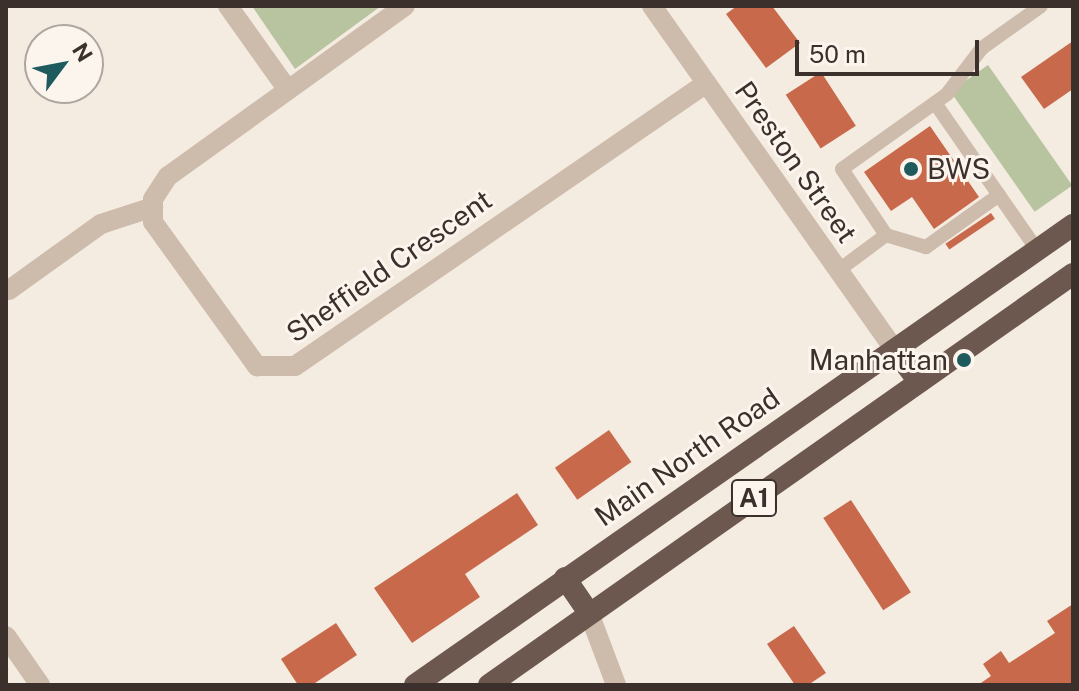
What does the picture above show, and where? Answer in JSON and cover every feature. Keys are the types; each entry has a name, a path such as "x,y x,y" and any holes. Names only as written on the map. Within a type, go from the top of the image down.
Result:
{"highway":[{"name":"Main North Road","path":"415,685 1073,225"},
{"name":"A1","path":"489,685 1073,274"},
{"path":"895,350 919,382"},
{"path":"565,578 589,613"}],"street":[{"path":"228,6 288,90"},
{"path":"9,290 101,224 153,207 168,176 405,6"},
{"name":"Preston Street","path":"652,6 895,350"},
{"name":"Sheffield Crescent","path":"153,207 153,222 257,366 295,366 706,83"},
{"path":"589,613 616,685"},
{"path":"6,636 40,685"}],"lane":[{"path":"999,195 926,247 886,235 842,169 935,103 982,48 1041,6"},
{"path":"935,103 1037,250"},
{"path":"839,270 886,235"}],"green space":[{"path":"252,6 381,6 295,69"},
{"path":"988,65 1072,185 1035,212 950,91"}],"building":[{"path":"737,6 772,6 800,43 766,68 726,14"},
{"path":"1073,41 1073,89 1044,109 1021,77"},
{"path":"821,72 856,126 821,149 786,95"},
{"name":"BWS","path":"930,126 979,197 934,229 912,197 891,211 864,172"},
{"path":"991,213 995,219 949,250 945,244"},
{"path":"609,430 631,462 577,500 555,468"},
{"path":"517,493 538,525 465,574 480,597 412,643 374,588"},
{"path":"851,500 911,592 883,610 823,518"},
{"path":"1073,604 1073,685 978,685 991,676 983,664 1001,651 1009,663 1055,633 1047,621"},
{"path":"336,623 357,655 312,685 298,685 281,659"},
{"path":"794,626 826,673 808,685 795,685 767,644"}],"place":[{"name":"BWS","path":"911,169"},
{"name":"Manhattan","path":"964,360"}]}
